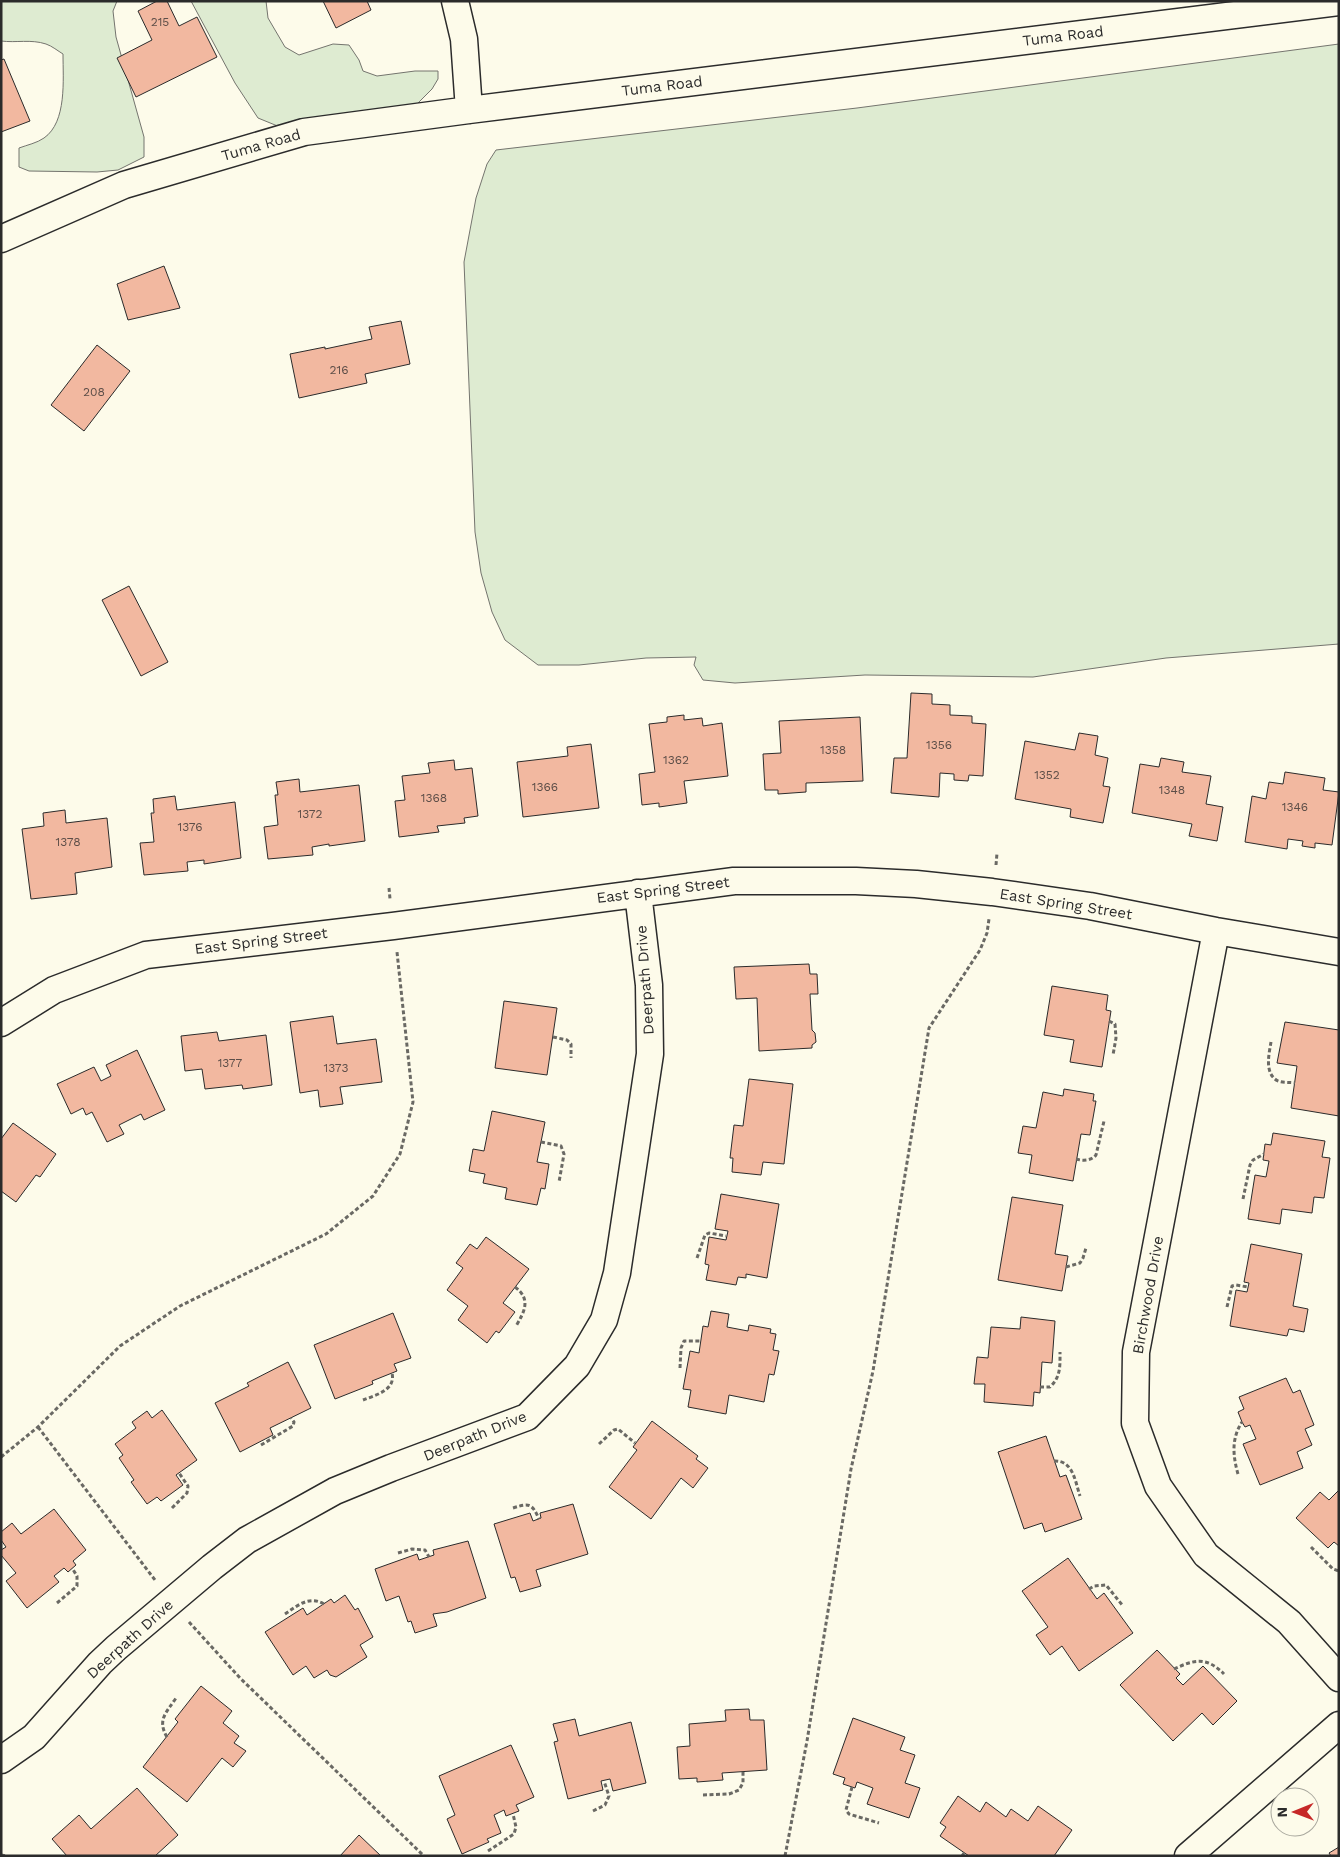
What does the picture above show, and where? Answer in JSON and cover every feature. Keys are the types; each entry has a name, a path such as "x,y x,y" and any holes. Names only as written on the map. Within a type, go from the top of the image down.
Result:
{"street":[{"path":"455,1 464,39 469,110"},
{"name":"Tuma Road","path":"1,240 124,185 304,132 1339,2"},
{"name":"East Spring Street","path":"1,1023 54,990 146,954 410,923 734,881 856,881 916,884 992,892 1090,906 1216,931 1339,952"},
{"name":"Deerpath Drive","path":"1,1760 34,1737 100,1663 116,1648 247,1540 334,1491 527,1418 577,1366 604,1320 617,1272 650,1054 649,985 638,892"},
{"name":"Birchwood Drive","path":"1216,931 1136,1352 1135,1424 1158,1486 1206,1555 1289,1622 1339,1678"},
{"path":"1188,1856 1339,1725"}],"path":[{"path":"785,1856 807,1741 851,1469 873,1370 929,1028 980,950 987,932 990,914"},
{"path":"1,1457 38,1427 120,1346 180,1306 326,1234 373,1196 400,1154 413,1102 397,952"},
{"path":"1109,1021 1115,1024 1117,1029 1113,1055"},
{"path":"553,1037 568,1040 571,1044 571,1058"},
{"path":"1271,1042 1268,1064 1271,1073 1279,1081 1294,1083"},
{"path":"1076,1159 1084,1161 1093,1159 1096,1156 1104,1121"},
{"path":"541,1142 562,1146 564,1154 559,1182"},
{"path":"1243,1199 1250,1164 1253,1160 1264,1154"},
{"path":"697,1258 704,1234 726,1236"},
{"path":"1066,1267 1080,1263 1086,1248"},
{"path":"1227,1307 1232,1286 1248,1287"},
{"path":"515,1287 523,1293 525,1301 522,1317 516,1326"},
{"path":"680,1368 684,1341 700,1342"},
{"path":"1040,1387 1050,1387 1057,1379 1060,1352"},
{"path":"363,1400 384,1391 391,1385 392,1373"},
{"path":"261,1445 293,1426 291,1418"},
{"path":"1238,1474 1233,1451 1236,1434 1242,1422"},
{"path":"38,1427 157,1582"},
{"path":"599,1444 614,1430 618,1429 636,1443"},
{"path":"1054,1461 1061,1460 1070,1467 1080,1496"},
{"path":"172,1508 187,1494 188,1486 180,1472"},
{"path":"513,1508 526,1504 531,1506 539,1519"},
{"path":"1311,1547 1334,1569 1339,1571"},
{"path":"398,1553 419,1548 425,1550 429,1557"},
{"path":"57,1603 77,1586 77,1576 72,1568"},
{"path":"1089,1589 1094,1586 1106,1585 1123,1606"},
{"path":"285,1614 308,1600 318,1600 324,1604"},
{"path":"186,1617 240,1678 424,1856"},
{"path":"1174,1669 1189,1662 1207,1662 1216,1666 1224,1674"},
{"path":"167,1737 163,1730 163,1717 176,1698"},
{"path":"703,1795 729,1794 739,1790 743,1783 743,1772"},
{"path":"593,1811 605,1805 609,1796 604,1781"},
{"path":"852,1787 846,1810 849,1814 879,1823"},
{"path":"488,1851 514,1834 516,1827 513,1814"},
{"path":"1,1855 6,1856"}],"green space":[{"path":"1,1 117,1 113,11 116,37 144,137 144,157 118,170 97,172 29,171 19,167 19,148 44,138 57,122 62,100 63,54 46,44 29,41 1,41"},
{"path":"191,1 266,1 268,18 285,47 299,55 333,44 349,45 359,60 363,71 377,76 415,71 438,71 438,79 432,89 417,104 381,115 280,127 258,118 235,83"},
{"path":"1339,44 1339,644 1166,658 1033,677 865,675 735,683 703,680 694,665 696,657 646,658 579,665 538,665 505,640 492,612 481,573 475,532 464,262 476,198 487,164 496,150 857,108"}],"building":[{"path":"157,1 167,1 179,26 197,17 217,57 136,97 117,58 152,40 138,11"},
{"path":"323,1 367,1 371,10 336,28"},
{"path":"4,59 30,121 1,132 1,60"},
{"path":"164,266 180,308 128,320 117,284"},
{"path":"401,321 410,364 365,374 367,383 299,398 290,354 372,339 369,327"},
{"path":"97,345 130,371 84,431 51,405"},
{"path":"129,586 168,662 141,676 102,600"},
{"path":"911,693 932,694 932,704 950,705 950,715 972,716 972,723 986,724 983,776 969,775 968,781 954,780 954,774 940,773 939,797 891,793 894,758 907,758"},
{"path":"684,715 684,720 702,718 703,726 722,723 728,776 684,781 687,803 659,807 659,803 642,805 639,774 655,772 649,724 667,722 667,717"},
{"path":"860,717 863,781 806,783 806,792 778,794 778,790 765,790 763,754 781,753 779,721"},
{"path":"1079,733 1098,736 1095,755 1108,758 1103,786 1110,787 1103,823 1070,817 1071,809 1015,799 1025,741 1075,750"},
{"path":"591,744 599,808 523,817 517,762 568,756 567,747"},
{"path":"1161,758 1184,762 1182,772 1211,776 1206,804 1223,807 1217,841 1189,836 1192,824 1132,813 1140,764 1159,767"},
{"path":"454,760 455,770 472,768 478,816 464,818 465,823 437,826 439,832 399,837 395,801 405,800 402,776 430,773 428,763"},
{"path":"1285,772 1325,778 1323,790 1339,792 1332,845 1315,843 1315,848 1302,846 1303,841 1288,839 1287,849 1245,842 1252,796 1266,799 1269,782 1283,784"},
{"path":"299,779 300,792 359,785 365,841 312,847 313,855 268,859 264,827 278,825 275,795 278,795 276,782"},
{"path":"175,796 177,810 235,802 241,858 204,864 204,860 187,862 188,871 144,875 140,843 154,842 151,813 154,813 153,799"},
{"path":"65,810 66,823 107,818 112,867 75,873 77,894 31,899 22,829 44,826 43,813"},
{"path":"809,964 810,974 817,974 818,994 810,994 812,1030 815,1033 816,1042 812,1045 812,1048 759,1051 757,998 736,999 734,967"},
{"path":"1052,986 1108,995 1106,1010 1111,1011 1102,1067 1070,1062 1074,1040 1044,1035"},
{"path":"504,1001 557,1008 547,1075 495,1068"},
{"path":"333,1016 337,1044 376,1039 382,1082 340,1087 343,1104 320,1107 318,1090 300,1093 290,1022"},
{"path":"1285,1022 1339,1030 1339,1116 1291,1108 1297,1066 1277,1063"},
{"path":"217,1032 219,1041 266,1035 272,1085 243,1089 242,1085 205,1089 202,1069 185,1071 181,1036"},
{"path":"137,1050 165,1110 144,1120 141,1114 119,1125 124,1134 107,1142 92,1112 86,1115 83,1108 71,1114 57,1084 94,1067 101,1081 111,1076 106,1065"},
{"path":"749,1079 793,1084 784,1164 763,1162 761,1175 732,1172 733,1158 730,1158 734,1125 743,1126"},
{"path":"1064,1089 1094,1094 1093,1101 1096,1101 1090,1135 1081,1134 1073,1181 1029,1173 1032,1155 1018,1153 1023,1126 1036,1128 1043,1092 1063,1096"},
{"path":"492,1111 545,1122 537,1162 549,1164 545,1189 541,1188 537,1205 505,1199 507,1188 483,1183 485,1174 469,1171 473,1149 484,1151"},
{"path":"13,1123 56,1154 40,1177 36,1175 16,1202 1,1191 1,1139"},
{"path":"1273,1133 1325,1141 1322,1157 1330,1158 1324,1198 1314,1197 1312,1213 1282,1209 1280,1224 1248,1219 1255,1175 1266,1177 1269,1161 1263,1160 1265,1144 1271,1145"},
{"path":"721,1194 779,1204 767,1278 746,1274 746,1278 738,1277 736,1285 706,1280 709,1265 705,1264 709,1237 726,1240 728,1231 715,1229"},
{"path":"1012,1197 1063,1205 1055,1254 1068,1256 1062,1291 998,1280"},
{"path":"486,1237 529,1269 503,1303 515,1312 499,1333 496,1331 487,1343 458,1320 468,1306 447,1290 463,1268 456,1263 470,1244 477,1249"},
{"path":"1251,1244 1302,1254 1293,1306 1308,1309 1304,1332 1289,1329 1287,1336 1230,1326 1236,1290 1247,1292 1249,1283 1244,1282"},
{"path":"711,1311 729,1314 727,1327 748,1331 749,1325 771,1329 770,1333 776,1334 773,1350 779,1351 774,1375 769,1374 764,1402 729,1395 726,1414 688,1407 691,1390 683,1389 690,1351 699,1353 703,1326 708,1327"},
{"path":"393,1313 411,1358 394,1364 397,1371 372,1381 373,1384 335,1399 314,1345"},
{"path":"1021,1317 1055,1321 1052,1363 1042,1362 1040,1393 1034,1392 1033,1406 984,1402 985,1384 974,1384 977,1357 988,1358 991,1327 1020,1329"},
{"path":"288,1362 311,1408 270,1428 273,1435 240,1452 215,1403 249,1386 247,1383"},
{"path":"1286,1378 1293,1393 1300,1390 1314,1425 1305,1429 1312,1445 1297,1452 1303,1468 1260,1485 1243,1444 1256,1439 1250,1425 1245,1427 1242,1422 1238,1412 1244,1409 1239,1397"},
{"path":"162,1410 197,1460 176,1475 183,1485 161,1501 157,1497 147,1504 131,1482 134,1480 119,1458 123,1455 115,1444 136,1428 132,1422 147,1411 152,1418"},
{"path":"652,1421 698,1456 696,1459 708,1468 693,1488 681,1478 651,1519 609,1487 637,1450 633,1447"},
{"path":"1046,1436 1060,1477 1066,1475 1082,1519 1045,1532 1042,1523 1024,1529 998,1452"},
{"path":"1339,1490 1339,1546 1334,1542 1328,1548 1296,1518 1320,1492 1329,1500"},
{"path":"573,1504 588,1554 536,1570 541,1586 520,1592 515,1577 511,1578 494,1524 530,1513 533,1521 541,1518 540,1513"},
{"path":"54,1509 86,1550 73,1561 76,1565 68,1572 64,1568 54,1576 59,1582 27,1608 6,1581 16,1573 1,1555 1,1550 6,1547 1,1540 1,1532 12,1523 21,1534"},
{"path":"468,1541 486,1598 447,1612 433,1614 437,1626 415,1633 411,1621 408,1622 399,1596 386,1601 375,1569 417,1554 419,1560 434,1555 433,1550"},
{"path":"1068,1558 1097,1599 1104,1593 1133,1633 1079,1671 1062,1646 1050,1655 1036,1635 1048,1627 1022,1591"},
{"path":"345,1595 355,1610 358,1608 373,1637 360,1645 367,1657 336,1677 330,1675 327,1670 314,1678 306,1666 293,1675 265,1632 303,1608 307,1615 331,1599 334,1603"},
{"path":"1157,1650 1180,1674 1176,1678 1183,1685 1203,1666 1237,1701 1213,1725 1202,1713 1173,1741 1120,1685"},
{"path":"201,1686 232,1711 223,1723 239,1736 234,1743 246,1751 233,1767 222,1758 187,1802 143,1767 178,1722 175,1719"},
{"path":"749,1709 750,1720 764,1720 767,1770 722,1773 723,1780 697,1782 697,1778 679,1779 677,1747 690,1746 689,1724 726,1721 725,1710"},
{"path":"853,1718 905,1737 900,1750 915,1755 905,1783 920,1788 909,1818 867,1804 873,1788 857,1782 855,1788 843,1784 845,1778 833,1774"},
{"path":"575,1719 579,1736 631,1722 646,1783 613,1791 610,1779 601,1781 603,1790 568,1799 554,1742 558,1741 553,1724"},
{"path":"511,1745 534,1797 516,1805 519,1811 506,1816 504,1810 494,1815 501,1833 487,1839 489,1842 462,1854 447,1819 455,1815 439,1776"},
{"path":"137,1788 178,1835 155,1856 67,1856 52,1839 79,1815 91,1829"},
{"path":"958,1796 980,1812 986,1802 1006,1817 1011,1809 1028,1821 1038,1806 1072,1830 1054,1856 969,1856 940,1836 946,1827 940,1823"},
{"path":"359,1835 381,1856 340,1856"},
{"path":"1339,1847 1339,1856 1331,1856 1329,1853"}]}
